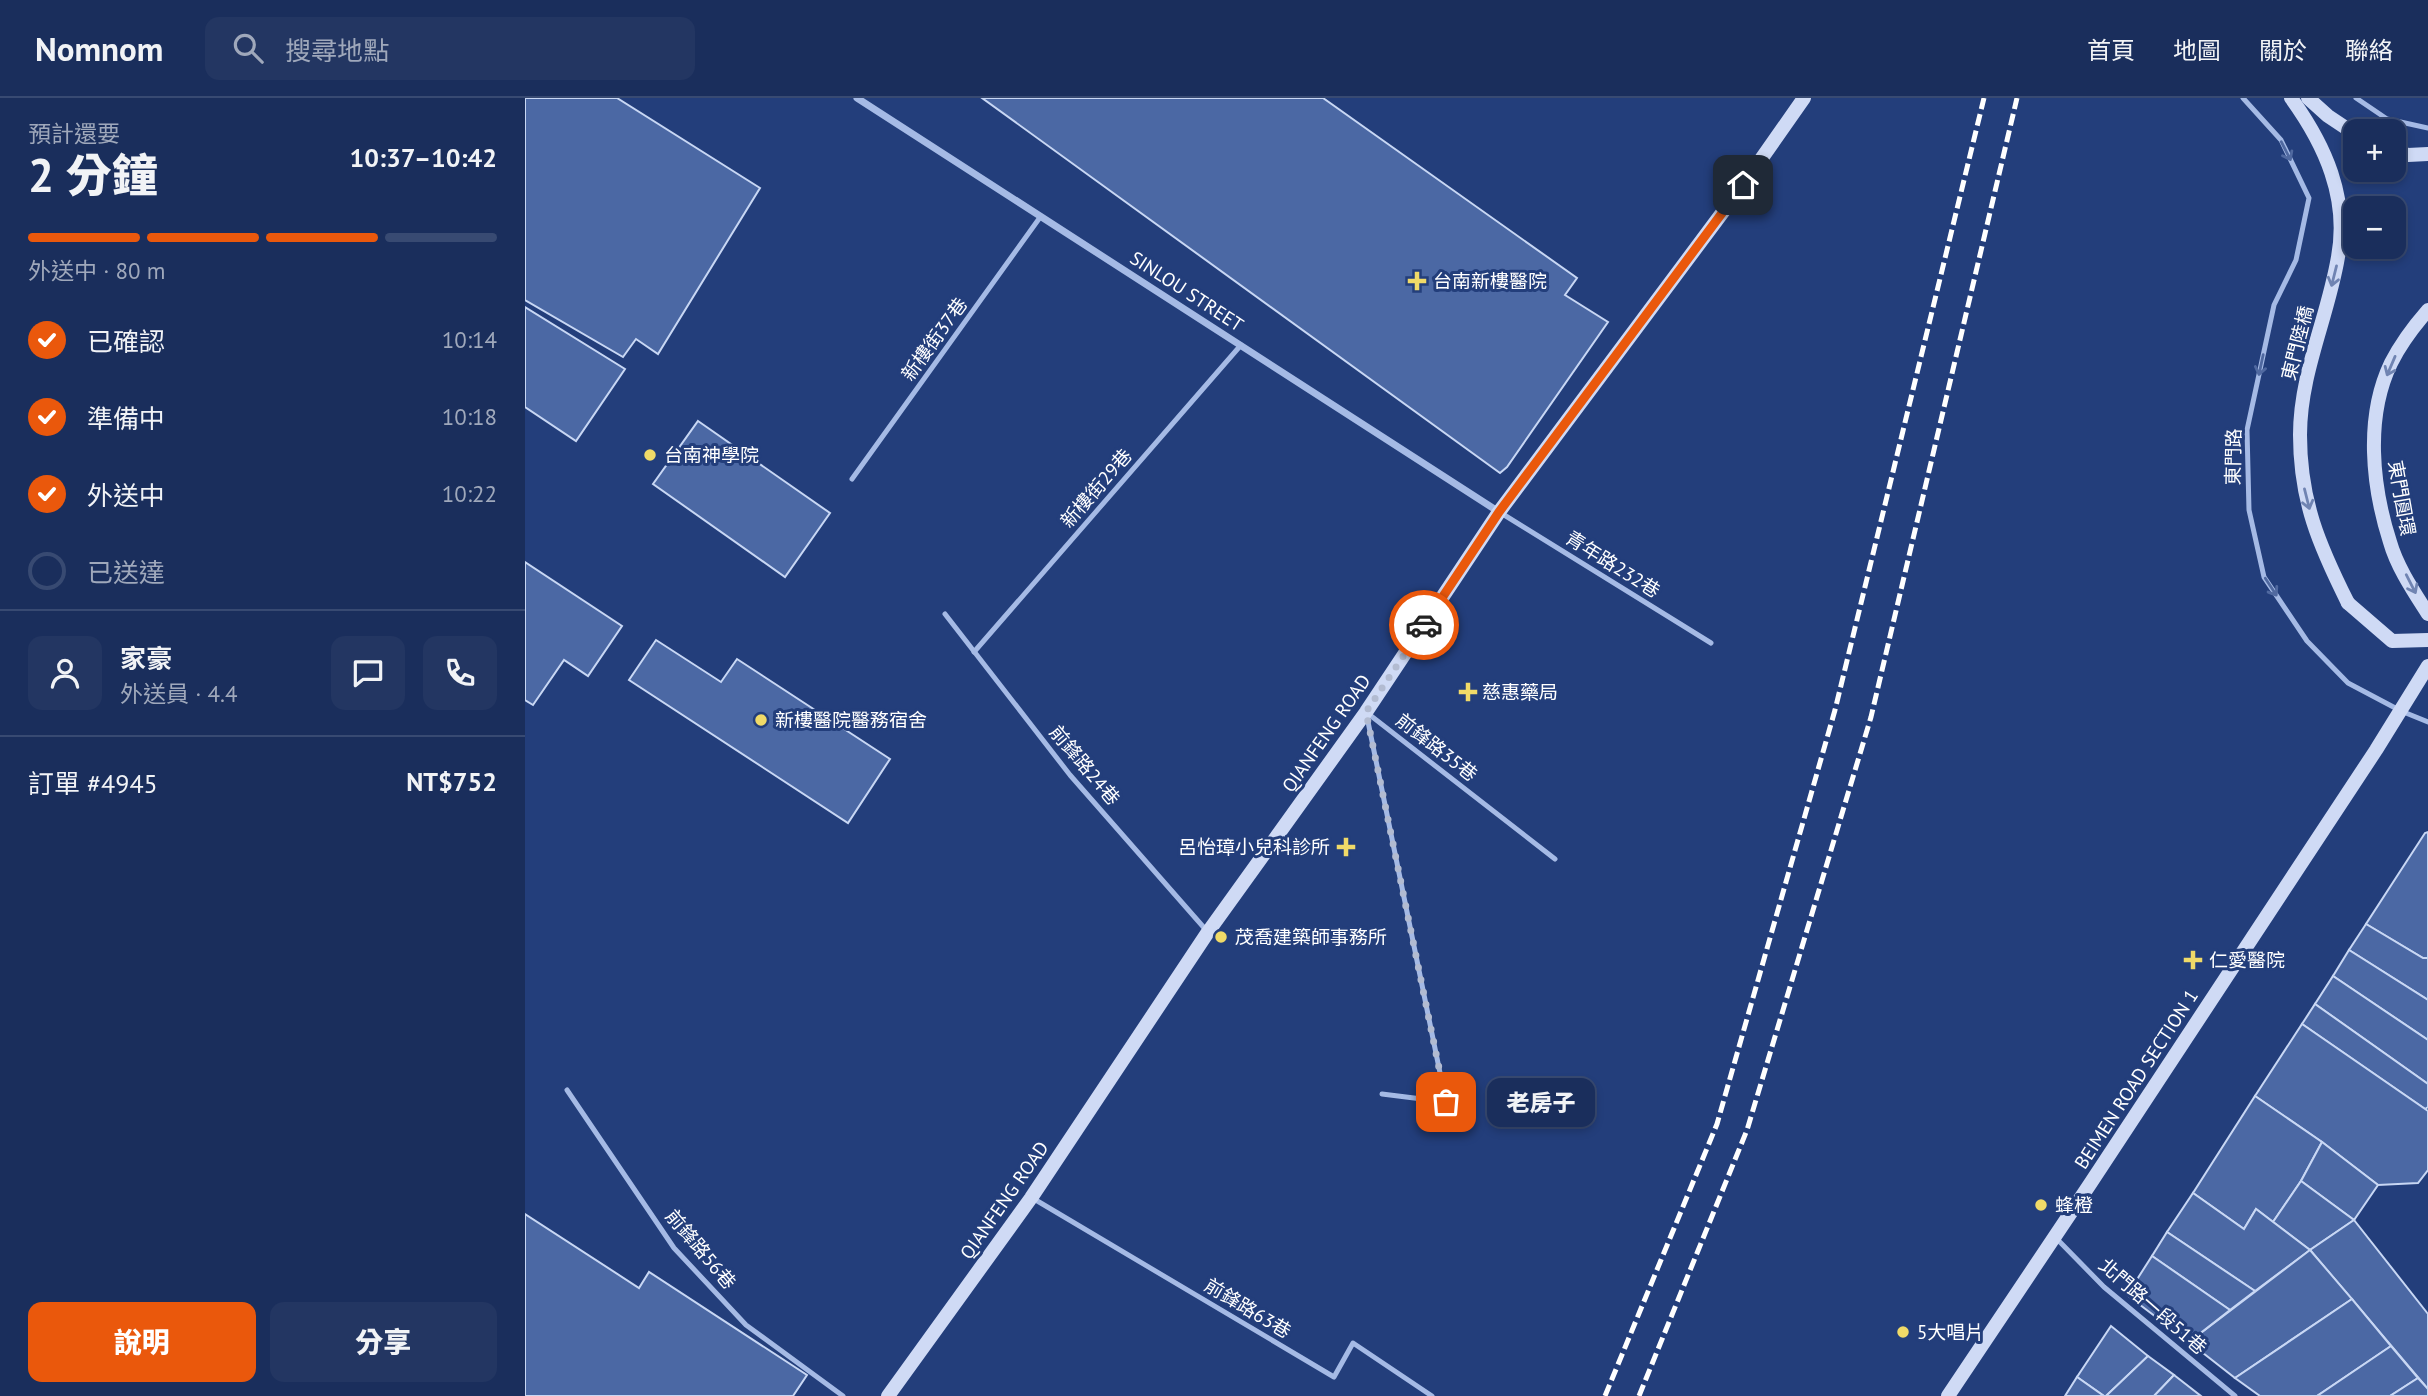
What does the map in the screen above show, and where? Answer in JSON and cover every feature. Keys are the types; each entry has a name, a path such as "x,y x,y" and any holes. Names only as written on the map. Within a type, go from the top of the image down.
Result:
{"street":[{"name":"SINLOU STREET","path":"857,98 1499,512"},
{"name":"QIANFENG ROAD","path":"888,1396 1031,1198 1208,932 1366,712 1499,512 1743,185 1804,98"},
{"name":"東門陸橋","path":"2291,98 2324,151 2336,190 2341,228 2339,257 2304,387 2301,477 2316,534 2348,603 2392,641 2428,640"},
{"path":"2308,98 2343,126"},
{"path":"2406,154 2428,154"},
{"name":"東門圓環","path":"2428,310 2407,336 2391,364 2376,408 2374,445 2375,477 2390,544 2428,614"},
{"name":"BEIMEN ROAD SECTION 1","path":"1948,1396 2428,667"}],"lane":[{"name":"東門路","path":"2243,98 2281,140 2309,198 2296,260 2274,305 2247,430 2249,510 2265,577 2307,641 2348,683 2400,711 2428,722"},
{"path":"2356,98 2386,119 2428,128"},
{"name":"新樓街37巷","path":"852,479 1041,216"},
{"name":"新樓街29巷","path":"974,652 1241,345"},
{"name":"青年路232巷","path":"1499,512 1711,643"},
{"name":"前鋒路24巷","path":"944,614 1070,775 1208,932"},
{"name":"前鋒路35巷","path":"1366,712 1555,859"},
{"name":"前鋒路35巷","path":"1366,712 1446,1102 1382,1094"},
{"name":"前鋒路56巷","path":"567,1090 674,1248 746,1325 843,1396"},
{"name":"前鋒路63巷","path":"1031,1198 1334,1377 1353,1343 1432,1396"},
{"name":"北門路一段51巷","path":"2054,1236 2103,1287 2235,1396"}],"building":[{"path":"525,98 617,98 760,188 658,354 636,339 623,357 525,300"},
{"name":"台南新樓醫院","path":"982,98 1323,98 1577,278 1565,295 1608,322 1507,467 1500,473"},
{"path":"525,307 625,369 576,441 525,407"},
{"path":"698,421 830,513 785,577 653,484"},
{"path":"525,562 622,626 588,676 564,660 533,705 525,700"},
{"name":"新樓醫院醫務宿舍","path":"656,640 721,682 737,659 890,759 848,823 629,680"},
{"path":"2428,832 2428,958 2423,958 2366,924"},
{"path":"2366,924 2423,958 2428,958 2428,1000 2349,950"},
{"path":"2349,950 2428,1000 2428,1040 2333,976"},
{"path":"2333,976 2428,1040 2428,1084 2315,1004"},
{"path":"2315,1004 2428,1084 2428,1107 2425,1109 2302,1024"},
{"path":"2302,1024 2428,1111 2428,1170 2418,1183 2378,1185 2255,1096"},
{"path":"2255,1096 2322,1142 2301,1181 2273,1222 2256,1209 2244,1229 2193,1193"},
{"path":"2322,1142 2378,1185 2354,1220 2301,1181"},
{"path":"2301,1181 2354,1220 2310,1250 2273,1222"},
{"path":"2193,1193 2244,1229 2256,1209 2310,1250 2255,1291 2167,1232"},
{"path":"525,1214 639,1288 649,1272 807,1375 793,1396 525,1396"},
{"path":"2354,1220 2428,1314 2428,1389 2310,1250"},
{"path":"2167,1232 2255,1291 2230,1310 2152,1256"},
{"path":"2310,1250 2352,1299 2235,1378 2189,1342"},
{"path":"2152,1256 2230,1310 2189,1342 2127,1295"},
{"path":"2352,1299 2391,1346 2317,1396 2260,1396 2235,1378"},
{"path":"2111,1326 2148,1356 2104,1396 2077,1377"},
{"path":"2391,1346 2418,1378 2390,1396 2317,1396"},
{"path":"2148,1356 2174,1375 2154,1396 2106,1396"},
{"path":"2174,1375 2201,1396 2154,1396"},
{"path":"2077,1377 2104,1396 2065,1396"},
{"path":"2418,1378 2428,1389 2428,1396 2390,1396"}],"railway":[{"path":"1605,1396 1717,1124 1835,710 1984,98"},
{"path":"1639,1396 1747,1130 1871,717 2017,98"}],"way so far":[{"path":"1424,625 1366,712 1446,1102"}],"place":[{"name":"台南新樓醫院","path":"1417,281"},
{"name":"台南神學院","path":"650,455"},
{"name":"慈惠藥局","path":"1468,692"},
{"name":"新樓醫院醫務宿舍","path":"761,720"},
{"name":"呂怡璋小兒科診所","path":"1346,847"},
{"name":"茂喬建築師事務所","path":"1221,937"},
{"name":"仁愛醫院","path":"2193,960"},
{"name":"老房子","path":"1446,1102"},
{"name":"蜂橙","path":"2041,1205"},
{"name":"5大唱片","path":"1903,1332"}],"route":[{"path":"1424,625 1499,512 1743,185"}]}
